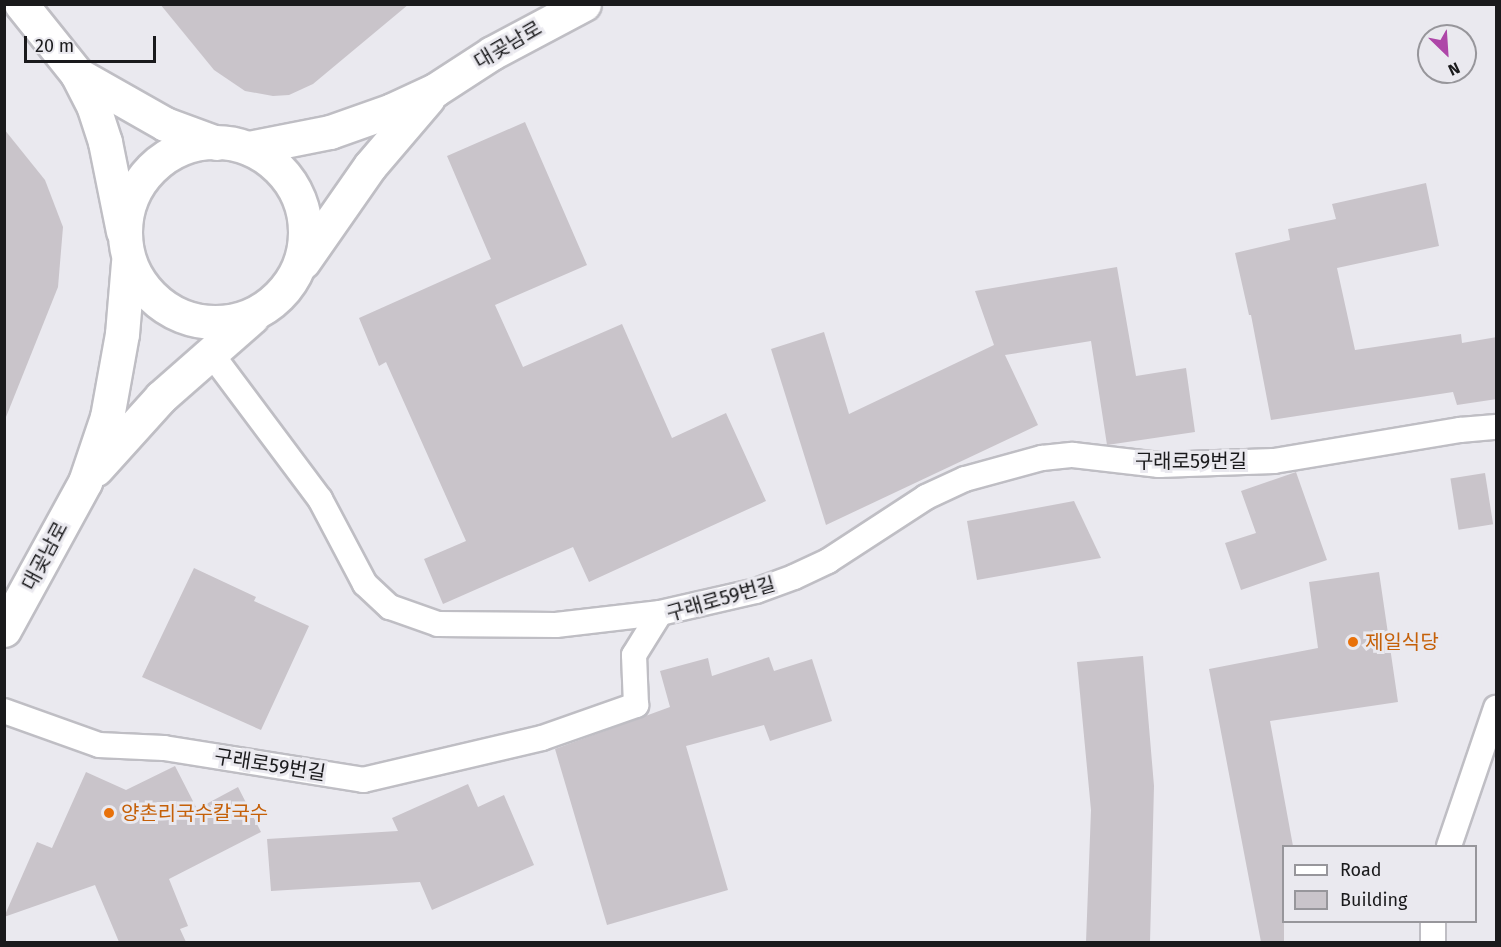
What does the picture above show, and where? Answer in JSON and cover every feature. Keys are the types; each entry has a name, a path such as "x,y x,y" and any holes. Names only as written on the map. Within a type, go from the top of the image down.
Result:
{"street":[{"path":"21,4 77,74 94,108 105,142 125,246 143,290 166,310 196,322 227,322 257,313"},
{"name":"대곶남로","path":"435,90 492,53 585,4"},
{"path":"77,74 157,120 216,143"},
{"path":"249,148 330,132 392,110 435,90"},
{"path":"85,482 137,421 210,352 282,294 370,166 435,90"},
{"path":"85,482 107,417 116,374 129,201 146,173 170,153 200,143 216,143 260,152 279,169 296,191 304,217 305,244 297,271"},
{"name":"대곶남로","path":"4,630 85,482"}],"lane":[{"path":"210,352 320,499 365,584 390,606 438,624 556,625 660,614"},
{"name":"구래로59번길","path":"4,711 99,746 164,748 363,780 542,738 636,705 634,655 660,614 756,591 794,578 828,561 926,497 965,479 1042,458 1073,455 1159,465 1274,461 1460,430 1497,427"},
{"path":"1449,845 1497,708"},
{"path":"1433,923 1433,942"}],"building":[{"path":"160,4 409,4 313,84 289,95 273,96 245,91 214,70"},
{"path":"525,122 587,265 495,305 523,367 622,324 672,438 726,413 766,501 589,582 573,547 443,604 424,559 466,541 386,362 379,366 359,318 491,259 447,156"},
{"path":"4,129 45,180 63,227 58,287 6,417"},
{"path":"1426,183 1439,246 1337,268 1355,350 1461,334 1462,343 1497,337 1497,399 1457,405 1453,392 1271,420 1251,315 1249,315 1235,253 1290,240 1288,229 1336,219 1332,204"},
{"path":"1117,267 1136,376 1186,368 1195,432 1107,445 1091,341 1005,355 1038,425 826,525 771,349 824,332 849,414 994,345 975,291"},
{"path":"1296,472 1327,560 1241,590 1225,543 1256,533 1241,491"},
{"path":"1485,473 1493,524 1459,530 1450,478"},
{"path":"1074,501 1101,558 977,580 967,521"},
{"path":"194,568 256,597 254,601 309,626 261,730 142,677"},
{"path":"1379,572 1398,702 1270,721 1293,845 1282,845 1284,942 1261,942 1209,669 1318,648 1309,582"},
{"path":"1143,656 1154,786 1150,942 1086,942 1091,810 1077,662"},
{"path":"769,657 774,671 812,659 832,721 770,741 764,725 686,746 728,890 607,925 555,749 670,707 660,671 708,658 712,676"},
{"path":"175,766 197,809 238,787 261,832 169,879 188,926 180,929 186,942 119,942 95,885 4,917 37,842 52,848 86,772 126,790"},
{"path":"468,784 478,807 504,795 534,865 432,910 420,882 271,891 267,839 398,831 392,818"}],"place":[{"name":"제일식당","path":"1353,642"},
{"name":"양촌리국수칼국수","path":"109,813"}]}
